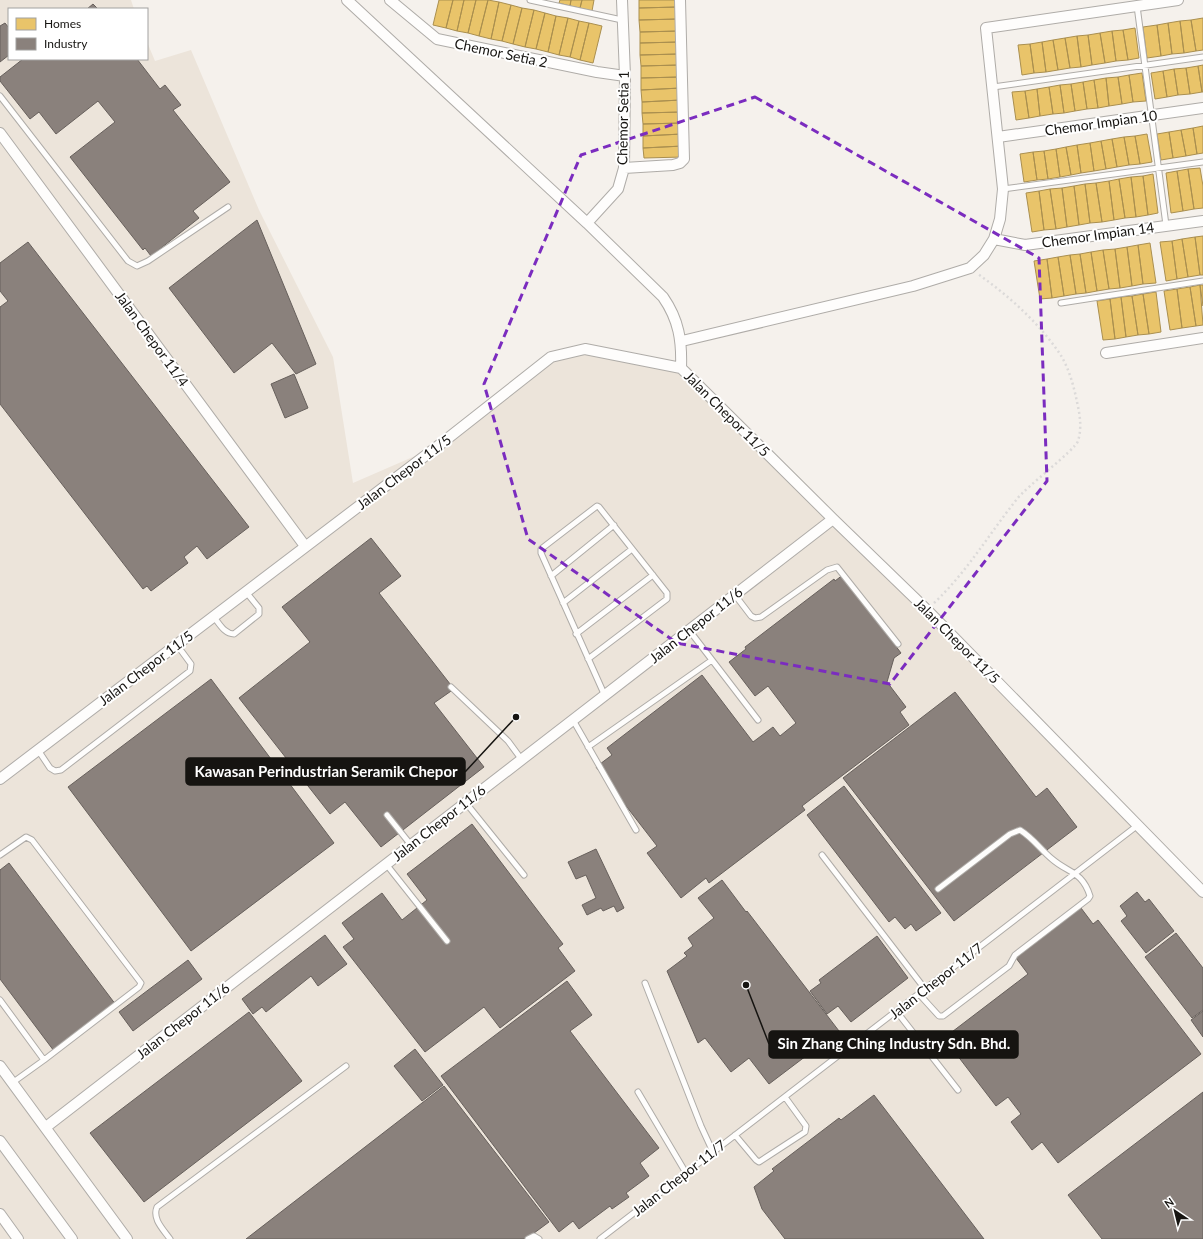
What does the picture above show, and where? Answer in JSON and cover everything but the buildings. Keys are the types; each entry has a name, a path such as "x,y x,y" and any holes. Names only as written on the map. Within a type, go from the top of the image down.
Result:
{"street":[{"path":"347,0 587,223 663,297 670,307 682,341 682,368"},
{"name":"Chemor Setia 2","path":"390,0 437,39 589,71 625,76"},
{"name":"Chemor Setia 1","path":"587,223 618,189 624,168 625,76 622,0"},
{"path":"624,168 673,165 680,163 684,159 680,0"},
{"path":"682,341 913,286 970,268 984,255 994,239 1000,219 1003,189 986,28 1178,0"},
{"name":"Chemor Impian 10","path":"998,138 1203,108"},
{"name":"Jalan Chepor 11/4","path":"0,133 305,546"},
{"name":"Chemor Impian 14","path":"994,239 1025,245 1203,221"},
{"path":"1106,353 1203,338"},
{"name":"Jalan Chepor 11/5","path":"0,779 438,446 551,357 585,349 682,368 833,519 927,610 1203,892"},
{"name":"Jalan Chepor 11/6","path":"46,1127 833,519"},
{"path":"0,1066 127,1239"},
{"path":"0,1141 72,1239"},
{"path":"0,1214 18,1239"}],"lane":[{"path":"530,0 622,20"},
{"path":"1137,6 1166,225"},
{"path":"993,87 1203,57"},
{"path":"0,96 128,261 138,266 148,261 228,207"},
{"path":"1003,189 1203,162"},
{"path":"1061,302 1203,281"},
{"path":"588,659 667,599 667,593 653,574 597,506 541,549 576,634 605,696"},
{"path":"551,576 614,525"},
{"path":"564,603 632,549"},
{"path":"735,595 751,616 755,618 761,616 827,570 837,567 898,644"},
{"path":"576,634 653,574"},
{"path":"213,616 225,631 234,634 259,614 259,608 246,592"},
{"path":"689,630 758,720"},
{"path":"38,750 50,768 55,771 61,770 190,671 190,664 176,644"},
{"path":"588,747 712,660"},
{"path":"451,687 508,741 522,760"},
{"path":"573,720 636,830"},
{"path":"466,803 524,875"},
{"path":"388,815 411,845"},
{"name":"Jalan Chepor 11/7","path":"600,1239 897,1012 1138,824"},
{"path":"919,994 938,1016 943,1016 1009,966 1015,955 1090,896 1088,889 1076,873 1054,861 1028,835 1020,830 1010,834 938,889"},
{"path":"0,855 26,837 32,840 141,982 140,987 12,1083"},
{"path":"822,855 925,989"},
{"path":"386,864 447,941"},
{"path":"645,983 701,1126 713,1152"},
{"path":"0,1000 44,1060"},
{"path":"897,1012 958,1090"},
{"path":"170,1239 156,1219 155,1212 157,1207 346,1066"},
{"path":"638,1092 686,1172"},
{"path":"735,1135 759,1162 805,1132 806,1126 785,1097"},
{"path":"528,1239 534,1236 539,1239"}],"path":[{"path":"927,610 948,590 971,562 1017,498 1077,442 1081,420 1074,388 1061,355 1036,324 1004,294 970,268"}],"highlighted area":[{"path":"755,97 1039,258 1047,481 890,684 677,643 528,539 484,384 581,155"}],"shaded area":[{"path":"0,0 131,0 134,8 8,8 8,60 148,60 148,44 155,61 191,50 259,210 333,357 353,483 438,446 551,357 585,349 689,367 833,519 1203,892 1203,1239 0,1239"}],"place":[{"name":"Kawasan Perindustrian Seramik Chepor","path":"516,717"},
{"name":"Sin Zhang Ching Industry Sdn. Bhd.","path":"746,985"}]}
